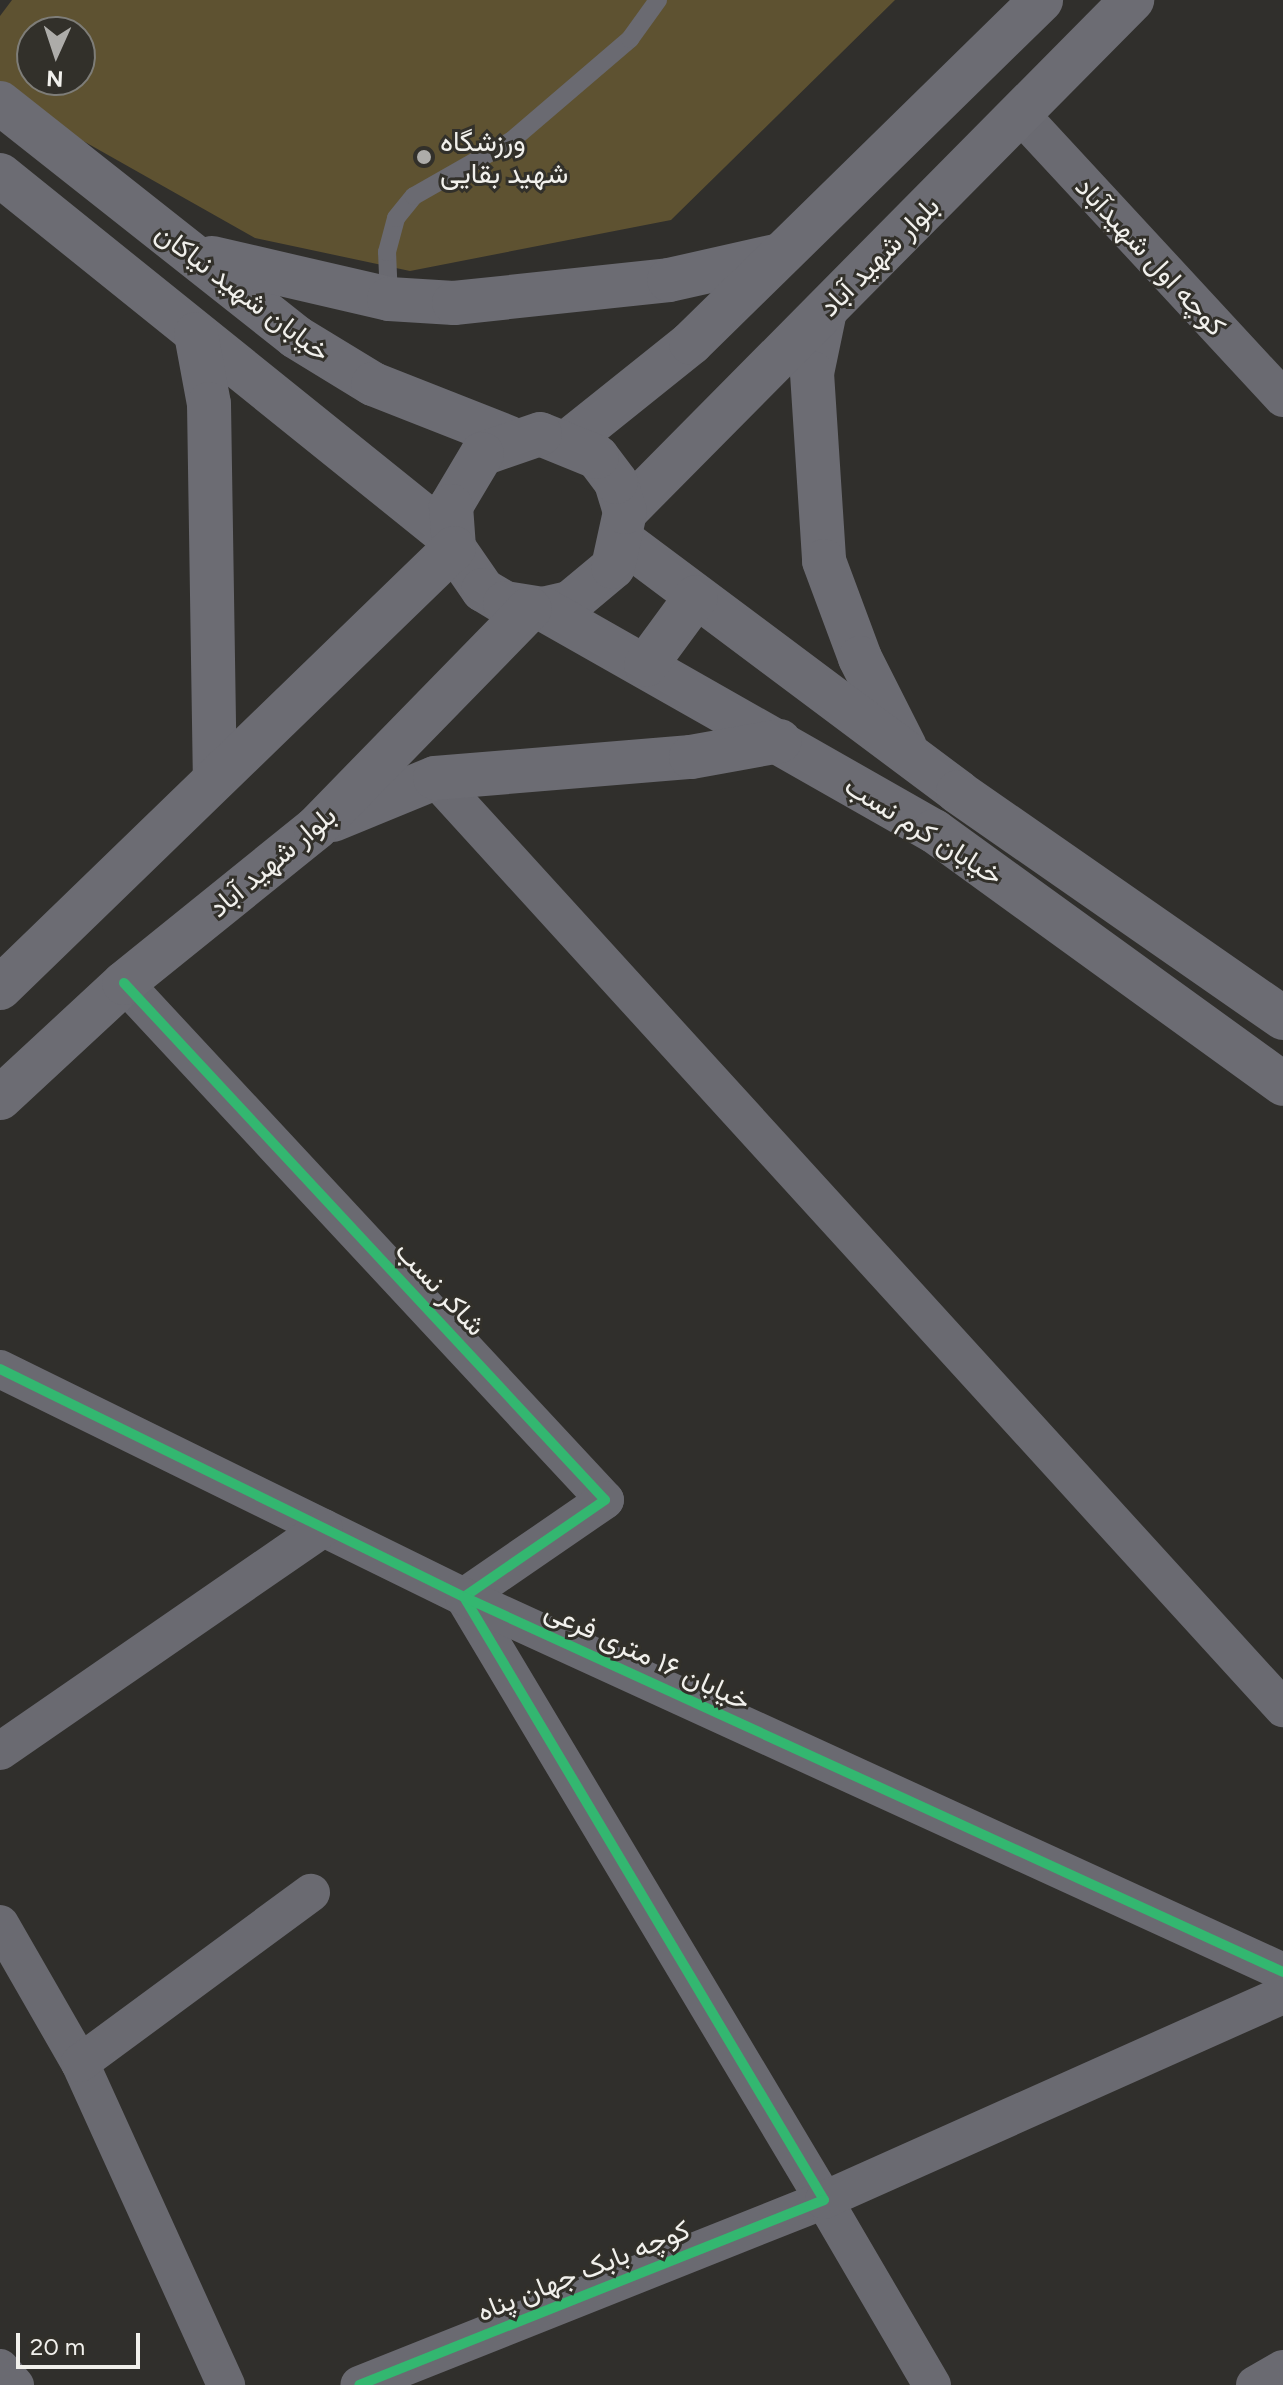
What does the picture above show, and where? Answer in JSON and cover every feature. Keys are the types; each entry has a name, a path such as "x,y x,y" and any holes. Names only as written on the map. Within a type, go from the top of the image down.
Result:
{"main road":[{"path":"570,440 691,343 1041,0"},
{"name":"بلوار شهید آباد","path":"624,527 825,311 1132,0"},
{"name":"خیابان شهید نیاکان","path":"0,103 296,337 373,384 510,438"},
{"name":"خیابان شهید نیاکان","path":"0,175 453,543"},
{"path":"185,250 267,276 389,299 549,297 780,255"},
{"path":"825,311 812,373 824,561 860,658 910,756"},
{"path":"196,334 209,404 215,779"},
{"path":"510,438 570,440 616,482 624,527 594,588 537,609 483,590 453,543 451,506 462,477 482,454 510,438"},
{"name":"خیابان کرم نسب","path":"624,527 696,597 910,756 1283,1018"},
{"path":"0,988 453,543"},
{"path":"646,665 696,597"},
{"name":"بلوار شهید آباد","path":"0,1098 124,983 316,828 537,609"},
{"name":"خیابان کرم نسب","path":"537,609 646,665 934,831 1283,1084"},
{"path":"316,828 435,778 691,757 780,741"}],"street":[{"name":"کوچه اول شهیدآباد","path":"1020,114 1283,398"},
{"path":"435,778 1283,1708"},
{"name":"شاکر نسب","path":"124,983 605,1500 464,1597"},
{"name":"خیابان ۱۶ متری فرعی","path":"0,1369 464,1597 1283,1972"},
{"path":"0,1751 323,1528"},
{"path":"464,1597 932,2385"},
{"path":"80,2063 311,1893"},
{"path":"0,1924 80,2063 226,2385"},
{"path":"824,2200 1283,1995"},
{"name":"کوچه بابک جهان پناه","path":"359,2385 824,2200"},
{"path":"0,2368 15,2385"},
{"path":"1255,2385 1283,2369"}],"lane":[{"path":"389,299 387,252 396,218 414,196 511,141 630,39 658,0"}],"shaded area":[{"name":"ورزشگاه شهید بقایی","path":"12,0 895,0 671,220 410,271 255,238 0,94 0,16"}],"cycle path":[{"path":"124,983 605,1500 464,1597 824,2200 359,2385"},
{"path":"0,1369 464,1597 1283,1972"}],"place":[{"name":"ورزشگاه شهید بقایی","path":"424,157"}]}
